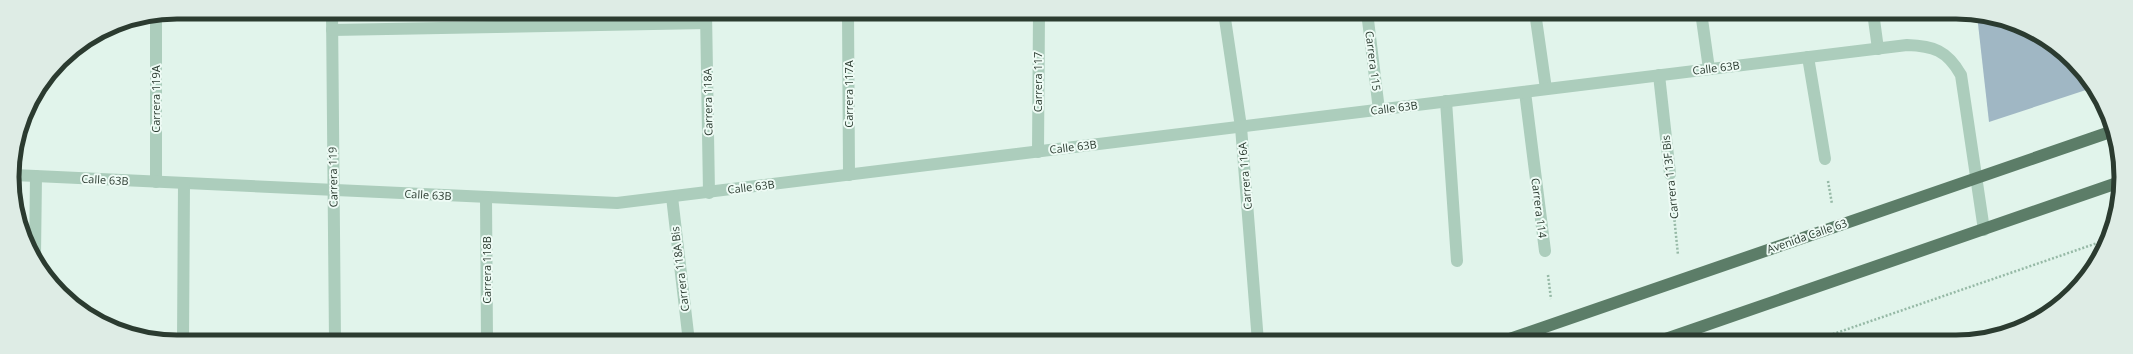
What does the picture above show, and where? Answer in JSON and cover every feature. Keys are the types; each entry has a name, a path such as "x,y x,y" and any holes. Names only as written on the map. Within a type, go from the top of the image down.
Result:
{"main road":[{"name":"Avenida Calle 63","path":"1522,335 2108,133"},
{"path":"1677,335 2114,184"}],"street":[{"name":"Carrera 119","path":"332,19 334,335"},
{"path":"332,30 675,19"},
{"name":"Carrera 118A","path":"706,19 709,193"},
{"name":"Carrera 117A","path":"848,19 849,175"},
{"name":"Carrera 117","path":"1038,152 1039,19"},
{"name":"Carrera 116A","path":"1225,19 1241,126 1257,335"},
{"name":"Carrera 115","path":"1368,19 1379,110"},
{"path":"1536,19 1546,89"},
{"path":"1702,19 1709,69"},
{"path":"1874,19 1878,49"},
{"name":"Carrera 119A","path":"156,20 156,182"},
{"name":"Calle 63B","path":"19,175 617,203 709,193 1241,126 1907,45 1925,46 1942,52 1954,62 1960,74 1964,90 1984,230"},
{"path":"1808,57 1825,159"},
{"name":"Carrera 113F Bis","path":"1659,75 1670,174"},
{"name":"Carrera 114","path":"1525,92 1545,251"},
{"path":"1446,101 1457,261"},
{"path":"35,247 36,176"},
{"path":"183,335 184,184"},
{"name":"Carrera 118A Bis","path":"672,197 688,335"},
{"name":"Carrera 118B","path":"486,198 487,335"}],"path":[{"path":"1825,159 1836,226"},
{"name":"Carrera 113F Bis","path":"1670,174 1681,279"},
{"path":"1830,335 2100,242"},
{"name":"Carrera 114","path":"1545,251 1554,324"}],"shaded area":[{"path":"1978,20 2007,27 2035,40 2068,65 2087,90 1989,122"}]}
